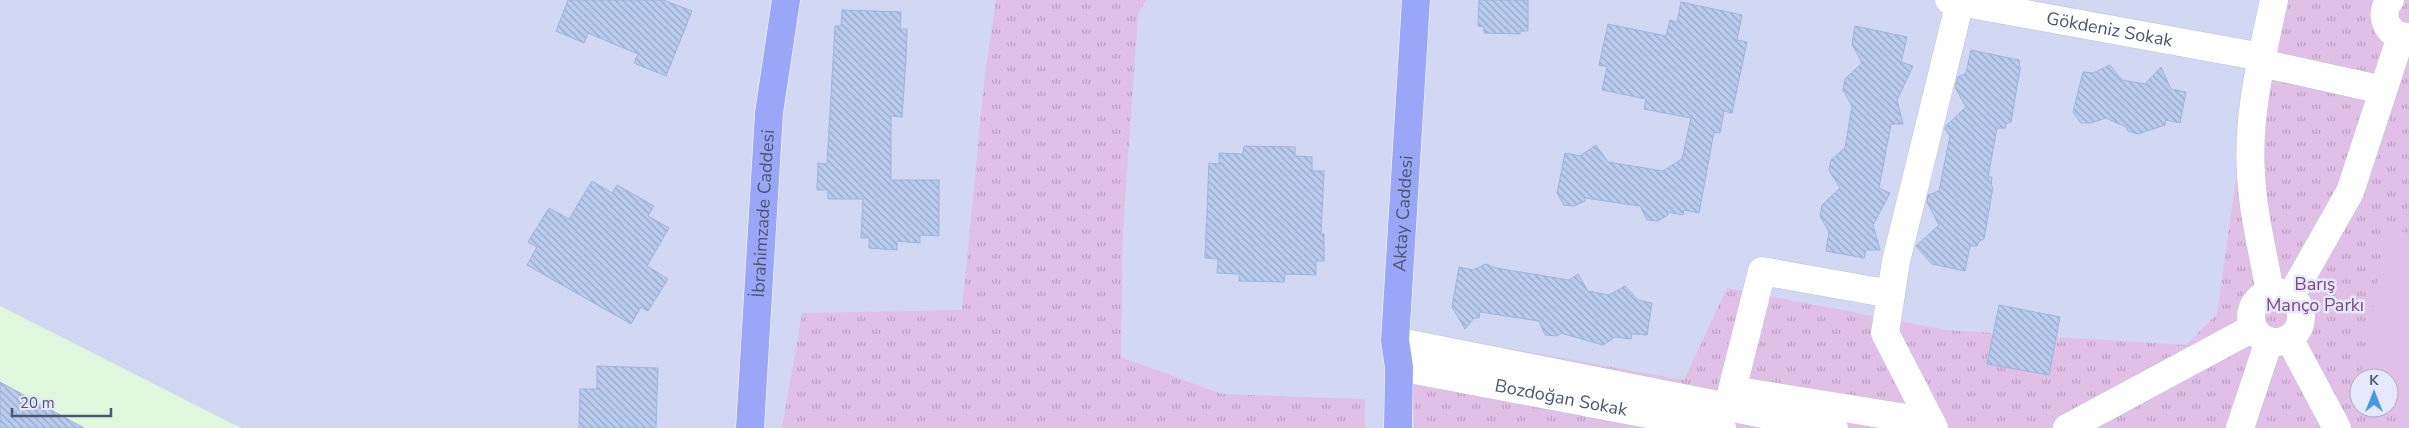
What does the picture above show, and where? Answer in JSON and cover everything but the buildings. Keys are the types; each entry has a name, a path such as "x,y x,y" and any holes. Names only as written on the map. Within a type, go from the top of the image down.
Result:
{"main road":[{"name":"İbrahimzade Caddesi","path":"750,428 769,113 786,0"},
{"name":"Aktay Caddesi","path":"1398,428 1397,354 1416,0"}],"street":[{"path":"2274,0 2261,60 2253,122 2251,173 2255,210 2281,294"},
{"path":"2281,294 2350,192 2383,90 2405,36 2392,32 2386,24 2385,10 2390,0"},
{"path":"1932,425 1885,333 1896,261 1956,1"},
{"name":"Gökdeniz Sokak","path":"1956,1 2261,60 2383,90"},
{"path":"1891,294 1762,271 1732,390 1932,425"},
{"path":"2067,428 2271,336 2298,330 2302,314 2299,306 2281,294 2263,295 2252,308 2251,317 2271,336 2337,428"},
{"path":"2240,428 2271,336"},
{"name":"Bozdoğan Sokak","path":"1397,354 1722,428"},
{"path":"1397,354 1834,428"}],"shaded area":[{"path":"0,0 2409,0 2409,428 0,428"},
{"path":"0,306 241,428 0,428"}],"green space":[{"path":"996,0 1146,0 1138,14 1123,230 1121,357 1222,394 1365,399 1365,428 782,428 802,313 962,310 985,73"},
{"name":"Barış Manço Parkı","path":"2261,0 2409,0 2409,428 1414,428 1412,331 1684,380 1727,288 1946,330 2186,345 2217,314"},
{"path":"2386,228 2409,233 2409,411 2399,410 2399,368 2362,368"}]}
